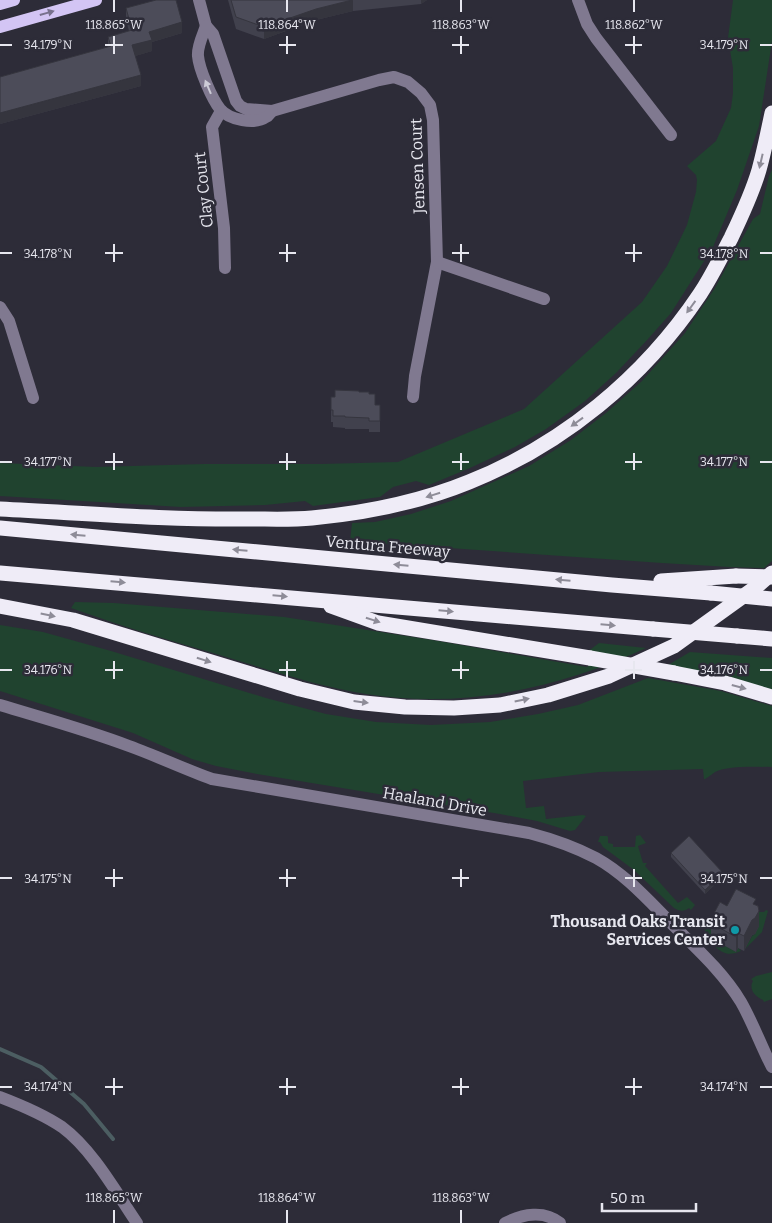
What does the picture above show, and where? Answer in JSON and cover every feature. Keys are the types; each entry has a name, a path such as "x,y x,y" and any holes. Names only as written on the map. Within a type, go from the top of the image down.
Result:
{"highway":[{"path":"0,509 209,519 310,518 418,500 468,483 514,462 555,438 606,400 648,360 676,327 716,268 740,219 758,171 772,114"},
{"name":"Ventura Freeway","path":"0,528 772,599"},
{"path":"0,572 772,639"},
{"path":"0,606 73,620 300,690 345,700 406,707 454,708 500,705 538,697 609,676 674,646 756,587 772,573"},
{"path":"612,585 736,576 772,577"},
{"path":"311,599 378,623 590,658 725,683 772,697"}],"main road":[{"path":"0,4 14,0"},
{"path":"0,27 96,0"}],"street":[{"path":"199,0 206,26 213,34 236,101 246,109 272,111"},
{"path":"578,0 596,38 672,135"},
{"path":"206,26 198,54 199,63 221,111 242,121 266,118 272,111"},
{"name":"Jensen Court","path":"272,111 394,77 408,82 421,93 430,105 433,120 437,262 415,376 413,397"},
{"name":"Clay Court","path":"221,111 212,127 224,228 225,268"},
{"path":"437,262 544,299"},
{"path":"0,307 9,321 33,398"},
{"name":"Haaland Drive","path":"0,705 131,746 212,779 529,833 578,849 615,870 712,964 726,980 740,1001 772,1067"},
{"path":"0,1097 50,1120 74,1137 93,1158 137,1223"},
{"path":"505,1223 514,1218 530,1214 544,1215 554,1218 560,1223"}],"green space":[{"path":"733,0 772,0 772,41 759,126 737,190 713,247 671,313 648,339 616,373 585,401 546,429 515,447 429,485 416,481 393,487 380,497 313,506 305,501 265,505 181,507 0,496 0,463 96,467 398,462 524,409 642,302 667,266 687,225 696,192 696,175 687,166 716,141 731,108 733,68 728,38"},
{"path":"772,170 772,561 764,568 730,567 350,541 352,523 375,522 411,514 451,501 529,466 571,440 606,413 642,381 685,333 715,288 753,219 760,214"},
{"path":"75,602 114,603 284,617 587,667 601,654 587,652 599,643 646,648 579,675 544,685 474,697 402,698 348,691 276,672 71,608"},
{"path":"0,625 43,632 326,714 376,722 431,725 490,722 578,705 648,678 721,691 772,706 772,767 728,768 715,772 705,779 703,769 599,772 523,781 526,808 544,806 546,819 586,816 575,830 570,831 537,821 500,814 257,774 192,759 133,733 0,691"},
{"path":"690,652 772,658 772,691 668,665"},
{"path":"640,835 646,843 638,846 643,863 647,863 645,866 678,903 687,897 695,905 691,910 689,908 682,911 674,908 634,870 598,842 600,836 607,836 608,843 613,844 613,847 635,847 636,836"},
{"path":"729,903 711,934 718,942 736,952 738,948 741,951 731,954 725,953 714,946 705,930 710,920"},
{"path":"758,911 764,912 768,911 762,932 745,949 759,926"},
{"path":"772,972 772,999 764,1002 752,990 753,981 751,979"}],"building":[{"path":"156,0 176,0 182,22 149,32 152,40 132,45 141,75 0,113 0,77 111,46 108,37 132,30 126,8"},
{"path":"231,0 352,0 316,9 264,27 236,17"},
{"path":"335,390 375,394 375,405 380,405 380,421 369,421 369,418 333,416 331,397 335,397"},
{"path":"689,836 723,873 705,890 671,853"},
{"path":"736,889 756,899 753,904 758,906 759,911 744,936 738,933 736,937 718,927 711,919 720,902 727,906"}],"waterway":[{"path":"0,1049 41,1067 84,1104 113,1139"}],"place":[{"name":"Thousand Oaks Transit Services Center","path":"735,930"}]}
